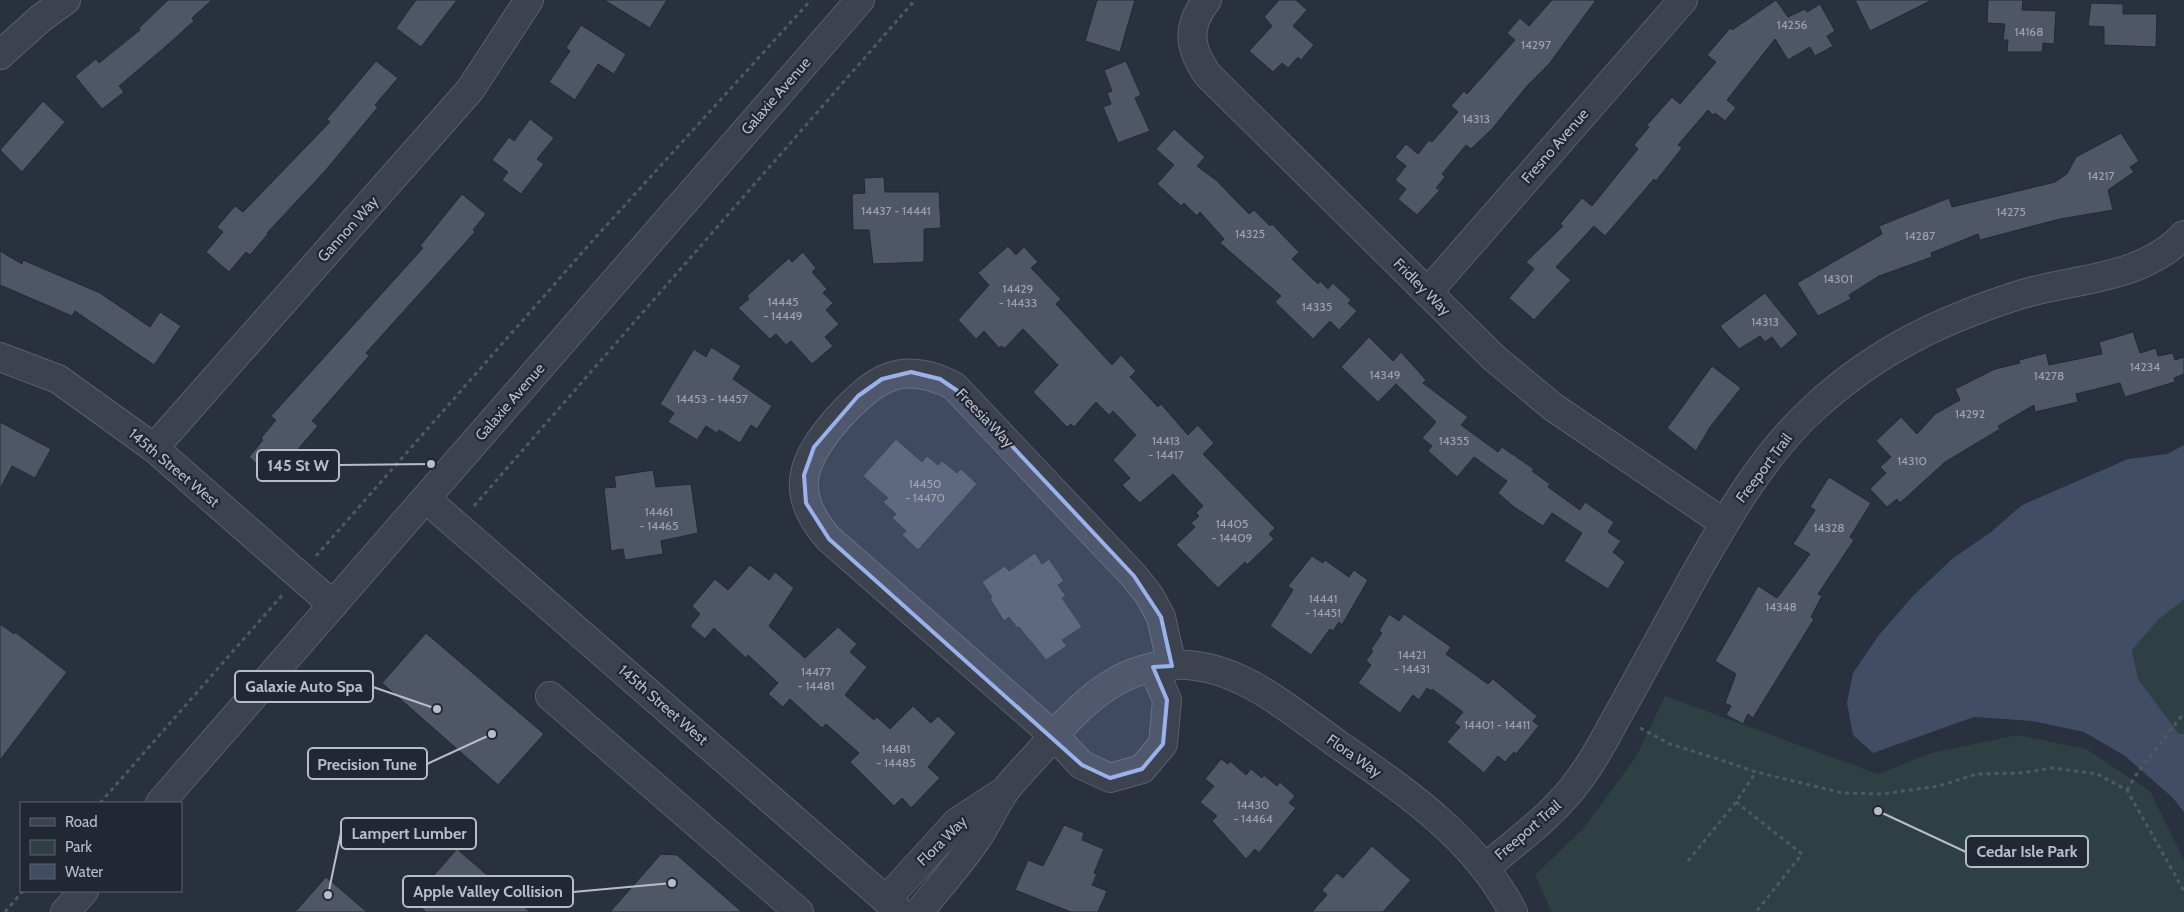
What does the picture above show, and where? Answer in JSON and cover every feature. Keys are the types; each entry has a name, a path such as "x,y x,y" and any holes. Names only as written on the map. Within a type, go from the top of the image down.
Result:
{"street":[{"path":"0,55 41,18 66,0"},
{"name":"Gannon Way","path":"154,448 470,90 529,0"},
{"name":"Galaxie Avenue","path":"161,802 860,0"},
{"name":"Fridley Way","path":"1207,0 1194,20 1191,40 1197,58 1207,74 1494,358 1553,407 1724,523"},
{"name":"Fresno Avenue","path":"1428,292 1683,0"},
{"name":"Freeport Trail","path":"1485,868 1550,814 1582,775 1724,523 1750,481 1780,443 1815,407 1846,380 1887,352 1930,328 2023,294 2114,273 2144,263 2162,254 2184,235"},
{"name":"145th Street West","path":"0,357 58,379 154,448 333,605"},
{"name":"Freesia Way","path":"1053,735 829,539 811,517 806,503 804,475 814,447 858,396 882,379 911,372 926,374 954,386 965,396 1134,576 1149,595 1161,617 1163,666"},
{"name":"145th Street West","path":"426,499 893,906"},
{"path":"1053,735 1082,764 1110,778 1142,769 1163,744 1167,700 1163,666"},
{"name":"Flora Way","path":"919,912 976,840 1005,791 1053,735 1093,695 1117,680 1163,666 1196,666 1219,672 1263,692 1402,789 1446,826 1485,868 1504,893 1514,912"},
{"path":"550,696 799,912"},
{"name":"Flora Way","path":"893,906 957,822 1005,791"},
{"path":"65,912 83,892"}],"path":[{"path":"101,802 595,238 811,0"},
{"path":"474,506 914,0"},
{"path":"2127,790 2138,772 2184,712"},
{"path":"1639,727 1670,744 1756,772 1844,793 1882,794 1939,786 1977,774 2021,773 2052,768 2097,774 2127,790 2184,891"},
{"path":"1688,861 1736,802 1756,772"},
{"path":"1736,802 1802,854 1756,912"},
{"path":"5,912 22,892"}],"highlighted area":[{"path":"911,372 940,379 965,396 1134,576 1161,617 1172,666 1153,667 1167,700 1163,744 1142,769 1110,778 1082,765 829,539 806,503 804,475 814,447 858,396 882,379"}],"green space":[{"path":"2184,600 2184,734 2179,734 2138,679 2132,650 2159,619"},
{"path":"1665,696 1878,774 1931,753 2017,735 2086,749 2150,791 2184,860 2184,912 1552,912 1535,875 1582,830 1636,757"}],"water":[{"path":"2184,445 2184,600 2159,619 2132,650 2138,679 2179,734 2184,734 2184,812 2173,798 2125,756 2084,732 2032,721 1974,717 1873,753 1853,735 1847,703 1853,673 1879,635 1912,597 1952,559 1991,532 2022,505 2128,459 2167,454"}],"building":[{"path":"168,0 212,0 192,18 194,21 119,86 124,92 102,109 75,76 96,59 99,63 140,30 139,28"},
{"path":"416,0 457,0 421,47 396,28"},
{"path":"604,0 667,0 650,28"},
{"path":"1097,0 1135,0 1120,52 1085,41"},
{"path":"1279,0 1296,0 1307,10 1293,26 1314,45 1301,60 1298,57 1288,68 1282,63 1273,72 1249,51 1272,26 1264,17"},
{"path":"1552,0 1596,0 1549,64 1527,86 1492,129 1471,149 1466,145 1442,174 1445,177 1436,188 1440,190 1417,215 1398,199 1406,189 1395,180 1406,166 1395,157 1406,144 1418,154 1429,140 1432,142 1458,112 1451,106 1464,91 1467,94 1515,40 1507,33 1520,18 1529,26"},
{"path":"1776,0 1788,17 1805,9 1807,12 1820,4 1835,31 1827,36 1833,46 1815,56 1810,47 1788,60 1775,39 1727,100 1736,108 1725,121 1708,110 1678,145 1682,148 1656,181 1654,179 1605,236 1594,226 1556,267 1571,280 1534,320 1509,298 1534,269 1526,262 1563,226 1560,224 1582,198 1592,206 1638,149 1634,145 1649,127 1647,125 1672,97 1680,104 1716,62 1707,55 1730,28 1732,30"},
{"path":"1855,0 1932,0 1870,31"},
{"path":"1988,0 2023,0 2022,10 2056,11 2054,44 2043,43 2042,52 2007,52 2008,40 2003,40 2005,24 1987,23"},
{"path":"2091,3 2123,4 2123,14 2157,14 2156,47 2104,45 2104,27 2088,26"},
{"path":"581,25 626,54 614,74 598,64 575,100 549,82 570,51 566,48"},
{"path":"376,61 398,78 375,105 378,107 325,171 267,233 250,255 246,252 229,272 206,252 223,232 217,227 235,206 243,212 330,122 327,119"},
{"path":"1126,61 1141,95 1135,98 1150,131 1118,143 1103,107 1111,104 1107,93 1112,91 1104,70"},
{"path":"43,101 65,122 22,172 0,150"},
{"path":"530,119 554,138 537,159 544,164 521,194 502,180 508,172 492,160 509,137 514,141"},
{"path":"1174,129 1205,157 1197,166 1216,180 1249,214 1254,210 1270,226 1272,224 1299,252 1292,259 1318,284 1320,281 1328,289 1333,283 1351,300 1348,303 1357,311 1339,330 1330,321 1313,339 1275,302 1281,296 1220,243 1224,239 1200,212 1197,216 1184,203 1181,206 1157,184 1174,165 1156,149"},
{"path":"2121,133 2139,161 2130,167 2134,172 2108,190 2113,210 2060,219 1980,240 1978,234 1931,253 1932,257 1879,276 1849,295 1851,299 1818,316 1797,283 1882,234 1879,226 1949,198 1952,207 2055,182 2067,174 2076,157"},
{"path":"884,177 885,192 939,192 941,228 924,229 924,262 873,264 869,230 853,230 852,194 865,193 864,178"},
{"path":"462,194 486,214 473,230 475,232 366,353 369,356 312,421 318,426 273,478 249,457 263,440 261,438 276,420 271,416 423,248 420,246"},
{"path":"1008,246 1016,255 1024,247 1038,262 1031,268 1061,299 1056,304 1112,365 1121,355 1136,371 1130,377 1158,407 1161,404 1188,435 1198,425 1214,443 1203,454 1275,528 1269,534 1274,539 1247,565 1245,562 1218,588 1176,545 1195,527 1191,523 1199,516 1196,513 1203,506 1173,474 1140,503 1122,485 1130,478 1113,460 1136,435 1113,411 1109,415 1096,402 1074,427 1071,424 1067,427 1033,392 1058,365 1023,329 1004,349 1002,346 999,348 984,331 976,339 958,320 989,285 978,273"},
{"path":"0,251 22,264 23,260 100,293 150,327 160,312 181,326 154,365 75,311 72,316 0,285"},
{"path":"803,252 816,268 812,272 827,289 823,293 833,303 826,310 839,324 825,337 833,346 812,364 791,341 786,345 776,334 770,339 738,308 749,299 747,296 789,258 792,262"},
{"path":"1765,293 1798,334 1781,349 1772,337 1765,342 1760,336 1739,349 1720,326"},
{"path":"2133,332 2140,353 2156,348 2158,356 2173,353 2175,360 2184,357 2184,374 2174,378 2175,382 2125,397 2120,383 2076,394 2078,402 2035,412 2034,405 1998,426 2000,429 1945,462 1900,503 1897,499 1887,507 1870,489 1886,473 1880,467 1891,457 1876,441 1901,417 1917,434 1935,414 1960,400 1955,389 1995,369 2020,363 2019,360 2046,353 2049,365 2102,354 2099,342"},
{"path":"1369,337 1393,361 1401,352 1426,380 1423,383 1468,417 1461,425 1498,452 1502,447 1534,469 1532,471 1550,484 1548,487 1580,510 1585,502 1614,522 1608,532 1621,541 1613,552 1625,562 1608,589 1564,561 1582,533 1552,513 1543,526 1514,507 1498,493 1507,481 1474,457 1457,477 1428,451 1432,446 1422,438 1436,422 1396,384 1378,402 1341,367"},
{"path":"711,347 741,366 733,379 772,406 757,429 751,425 740,443 719,430 717,433 706,426 697,440 668,422 674,413 660,404 694,349 706,357"},
{"path":"1712,366 1741,388 1710,427 1696,451 1667,428"},
{"path":"0,422 51,449 35,478 12,466 0,489"},
{"path":"896,439 922,462 927,456 938,465 942,461 957,473 961,469 977,484 918,550 902,535 906,531 892,518 896,514 883,502 888,498 863,476"},
{"path":"653,470 656,487 691,484 698,533 661,541 663,554 625,560 623,549 611,551 604,488 616,487 614,476"},
{"path":"1829,477 1871,503 1850,537 1854,540 1818,594 1822,596 1811,617 1814,619 1753,718 1748,714 1743,724 1726,715 1731,706 1725,703 1736,674 1715,661 1758,586 1777,598 1810,554 1793,544 1815,510 1810,507"},
{"path":"1035,553 1042,564 1049,559 1064,581 1058,585 1066,596 1062,598 1082,627 1062,640 1067,646 1046,660 1009,617 1004,621 982,582 1005,566 1009,571"},
{"path":"1312,556 1323,563 1325,560 1349,577 1354,570 1368,580 1342,625 1339,622 1333,631 1330,629 1311,655 1270,626 1293,590 1288,586"},
{"path":"750,565 769,580 775,572 794,588 769,626 805,658 838,627 857,644 850,652 867,667 845,695 874,720 877,717 890,729 913,706 931,723 938,716 956,733 928,767 940,778 911,808 902,798 894,806 850,762 859,753 826,724 822,728 790,699 783,707 768,694 778,683 748,655 746,658 714,628 705,639 690,626 700,614 692,606 715,579 728,590"},
{"path":"1389,614 1399,621 1404,614 1451,647 1446,654 1488,684 1493,679 1537,716 1533,721 1539,726 1516,754 1514,752 1505,762 1498,756 1484,773 1447,742 1460,727 1454,723 1463,712 1432,689 1431,691 1427,688 1419,700 1413,695 1400,713 1358,683 1371,665 1366,661 1373,651 1371,649 1382,633 1379,631"},
{"path":"0,624 14,634 15,632 67,672 0,760"},
{"path":"426,633 544,734 498,785 382,683"},
{"path":"1221,759 1228,764 1230,761 1246,775 1251,769 1262,778 1264,775 1277,786 1280,782 1295,796 1289,803 1296,808 1259,853 1255,849 1246,859 1212,821 1217,816 1200,802 1214,786 1205,779"},
{"path":"1064,825 1084,833 1082,840 1104,849 1094,873 1097,874 1092,885 1107,891 1098,912 1071,912 1015,890 1028,860 1043,866"},
{"path":"1372,846 1411,880 1383,912 1312,912 1327,895 1322,890 1337,873 1343,878"},
{"path":"457,849 530,912 426,912 412,900"},
{"path":"661,854 677,855 742,912 610,912"},
{"path":"326,877 367,912 295,912"}],"place":[{"name":"145 St W","path":"431,464"},
{"name":"Galaxie Auto Spa","path":"437,709"},
{"name":"Precision Tune","path":"492,734"},
{"name":"Cedar Isle Park","path":"1878,811"},
{"name":"Apple Valley Collision","path":"672,883"},
{"name":"Lampert Lumber","path":"328,895"}]}
